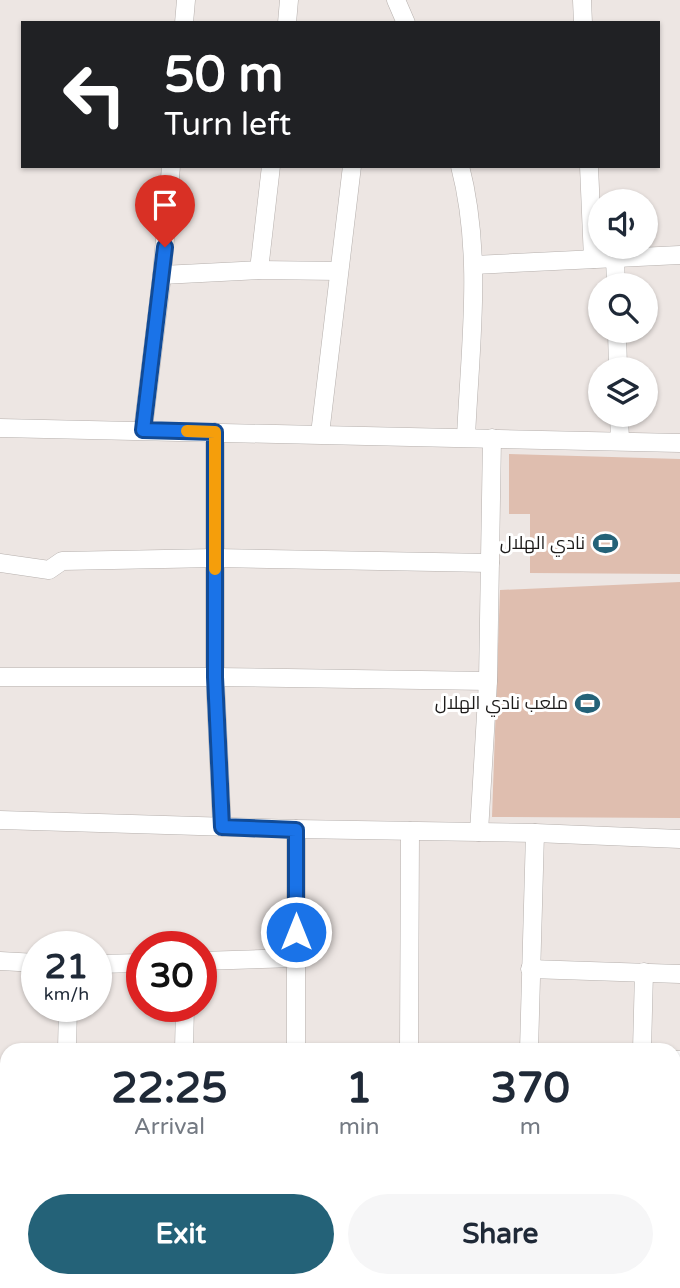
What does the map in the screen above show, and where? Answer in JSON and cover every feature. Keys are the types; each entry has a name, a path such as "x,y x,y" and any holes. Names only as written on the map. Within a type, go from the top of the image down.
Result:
{"street":[{"path":"184,21 186,0"},
{"path":"287,21 289,0"},
{"path":"396,0 404,21"},
{"path":"582,0 583,21"},
{"path":"143,430 172,168"},
{"path":"259,270 271,168"},
{"path":"320,434 352,168"},
{"path":"461,168 466,189 474,265 466,437"},
{"path":"589,168 590,189"},
{"path":"658,256 680,255"},
{"path":"474,265 588,258"},
{"path":"162,275 259,270 339,271"},
{"path":"619,427 620,441"},
{"path":"0,428 680,443"},
{"path":"215,432 215,677 222,827"},
{"path":"479,832 488,681 492,438"},
{"path":"0,563 49,570 62,561 215,558 490,562"},
{"path":"0,677 488,681"},
{"path":"0,820 680,839"},
{"path":"296,830 296,1043"},
{"path":"408,1043 410,831"},
{"path":"529,1043 535,833"},
{"path":"217,960 296,958"},
{"path":"0,961 21,962"},
{"path":"530,968 680,974"},
{"path":"642,1043 644,972"},
{"path":"67,1043 68,1022"},
{"path":"184,1022 184,1043"}],"shaded area":[{"name":"نادي الهلال","path":"509,454 680,459 680,574 530,573 530,514 509,514"},
{"name":"ملعب نادي الهلال","path":"680,582 680,818 492,817 500,590"}],"slow traffic":[{"path":"187,431 215,432 215,569"}],"place":[{"name":"نادي الهلال","path":"605,543"},
{"name":"ملعب نادي الهلال","path":"588,703"}],"route":[{"path":"165,247 143,430 215,432 215,677 222,827 296,830 296,932"}]}
